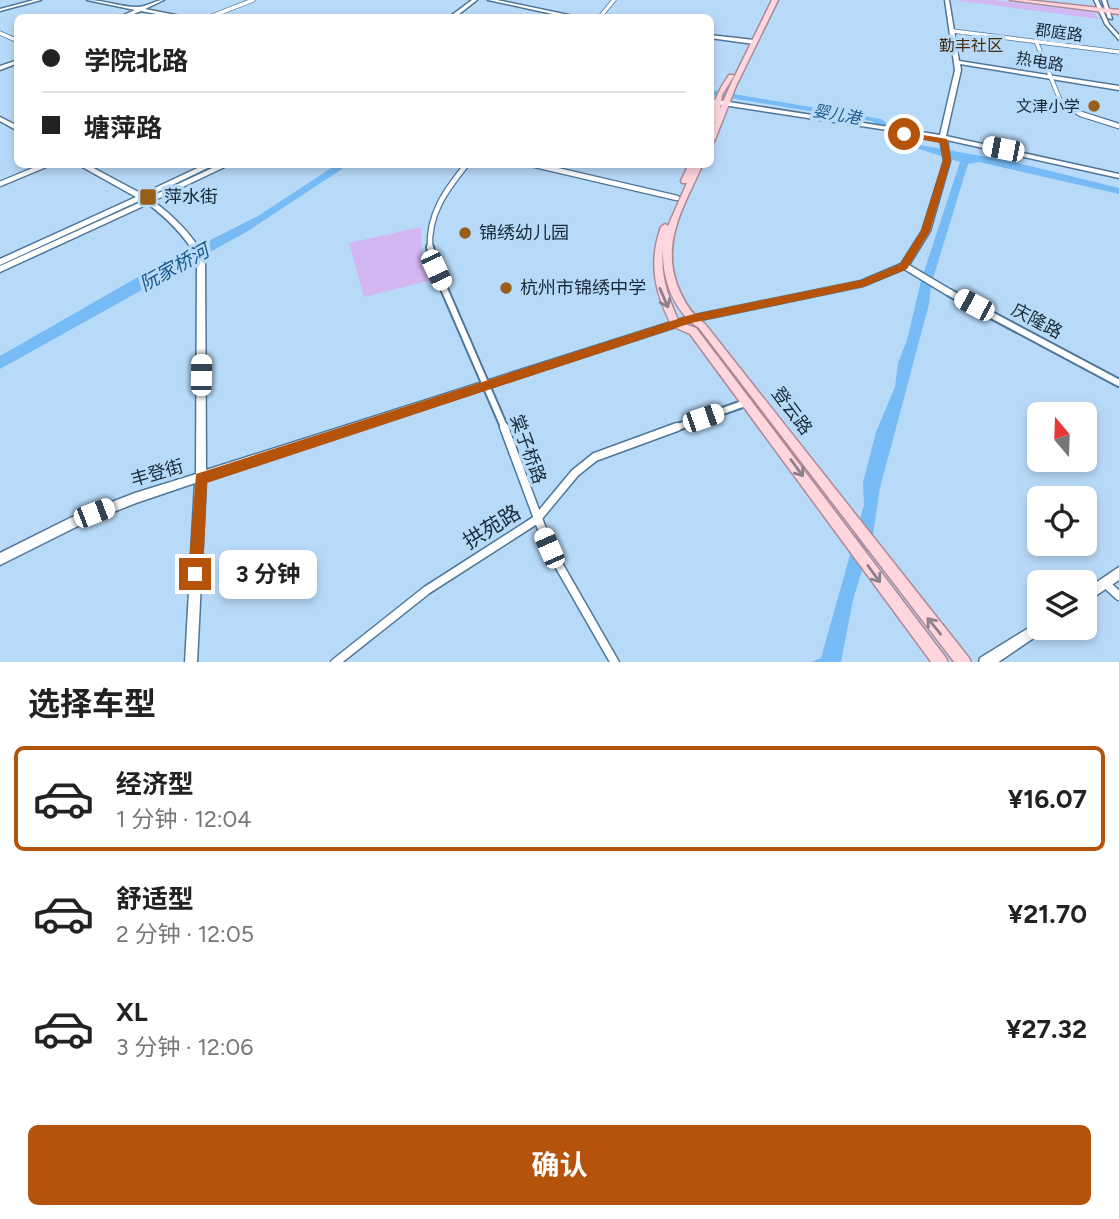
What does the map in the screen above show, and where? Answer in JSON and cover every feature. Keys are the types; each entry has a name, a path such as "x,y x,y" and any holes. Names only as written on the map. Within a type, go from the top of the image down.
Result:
{"main road":[{"path":"714,132 768,0"},
{"path":"716,100 775,0"},
{"path":"1013,0 1099,9"},
{"path":"1027,0 1119,11"},
{"name":"登云路","path":"691,168 660,239 658,255 658,284 676,324 693,331 940,662"},
{"name":"登云路","path":"698,168 668,234 666,261 670,282 690,319 702,326 963,662"}],"street":[{"path":"0,9 32,0"},
{"path":"0,9 39,0"},
{"path":"89,0 167,14"},
{"path":"99,0 173,14"},
{"path":"128,14 162,0"},
{"path":"218,14 253,0"},
{"path":"449,14 465,0"},
{"path":"456,14 475,0"},
{"path":"490,0 561,14"},
{"path":"602,14 614,0"},
{"path":"904,266 926,231 947,160 944,140 957,62 947,0"},
{"path":"1096,0 1119,38"},
{"path":"1104,0 1119,32"},
{"name":"郡庭路","path":"953,31 1119,52"},
{"path":"714,36 751,41"},
{"path":"1036,41 1053,78 1057,96 1070,108 1119,126"},
{"name":"热电路","path":"957,62 1119,88"},
{"path":"716,100 728,99 1028,156 1119,178"},
{"path":"0,184 38,168"},
{"path":"88,168 172,216 194,242 201,257 201,479 191,662"},
{"path":"0,269 206,168"},
{"path":"0,262 220,168"},
{"name":"棠子桥路","path":"464,168 444,192 434,212 430,247 436,270 488,385 536,520 549,548 614,662"},
{"path":"548,168 677,198"},
{"name":"庆隆路","path":"904,266 1119,383"},
{"name":"丰登街","path":"0,559 74,522 135,498 201,479 690,319 863,283 904,266"},
{"name":"拱苑路","path":"336,662 427,590 536,520 575,473 595,457 748,402"},
{"path":"1097,589 1119,573"},
{"path":"1105,583 1119,596"},
{"path":"986,662 1027,635"}],"shaded area":[{"path":"953,0 993,0 1081,11 1094,13 1099,19"},
{"path":"421,227 422,255 432,280 364,297 349,243"}],"water":[{"name":"婴儿港","path":"714,91 881,119 914,144 1010,161 1119,188 1119,194 979,162 968,164 931,285 929,304 880,488 873,534 853,600 841,662 811,662 821,658 864,505 863,482 876,432 895,387 898,363 907,340 921,281 960,162 900,143 872,121 714,95"},
{"name":"阮家桥河","path":"331,168 343,168 248,231 0,369 0,356 145,273 258,216"}],"place":[{"name":"文津小学","path":"1094,106"},
{"name":"萍水街","path":"148,197"},
{"name":"锦绣幼儿园","path":"465,233"},
{"name":"杭州市锦绣中学","path":"506,288"}],"district":[{"name":"勤丰社区","path":"971,45"}],"route":[{"path":"195,574 201,479 690,319 863,283 904,266 926,231 947,160 944,141 904,134"}]}
